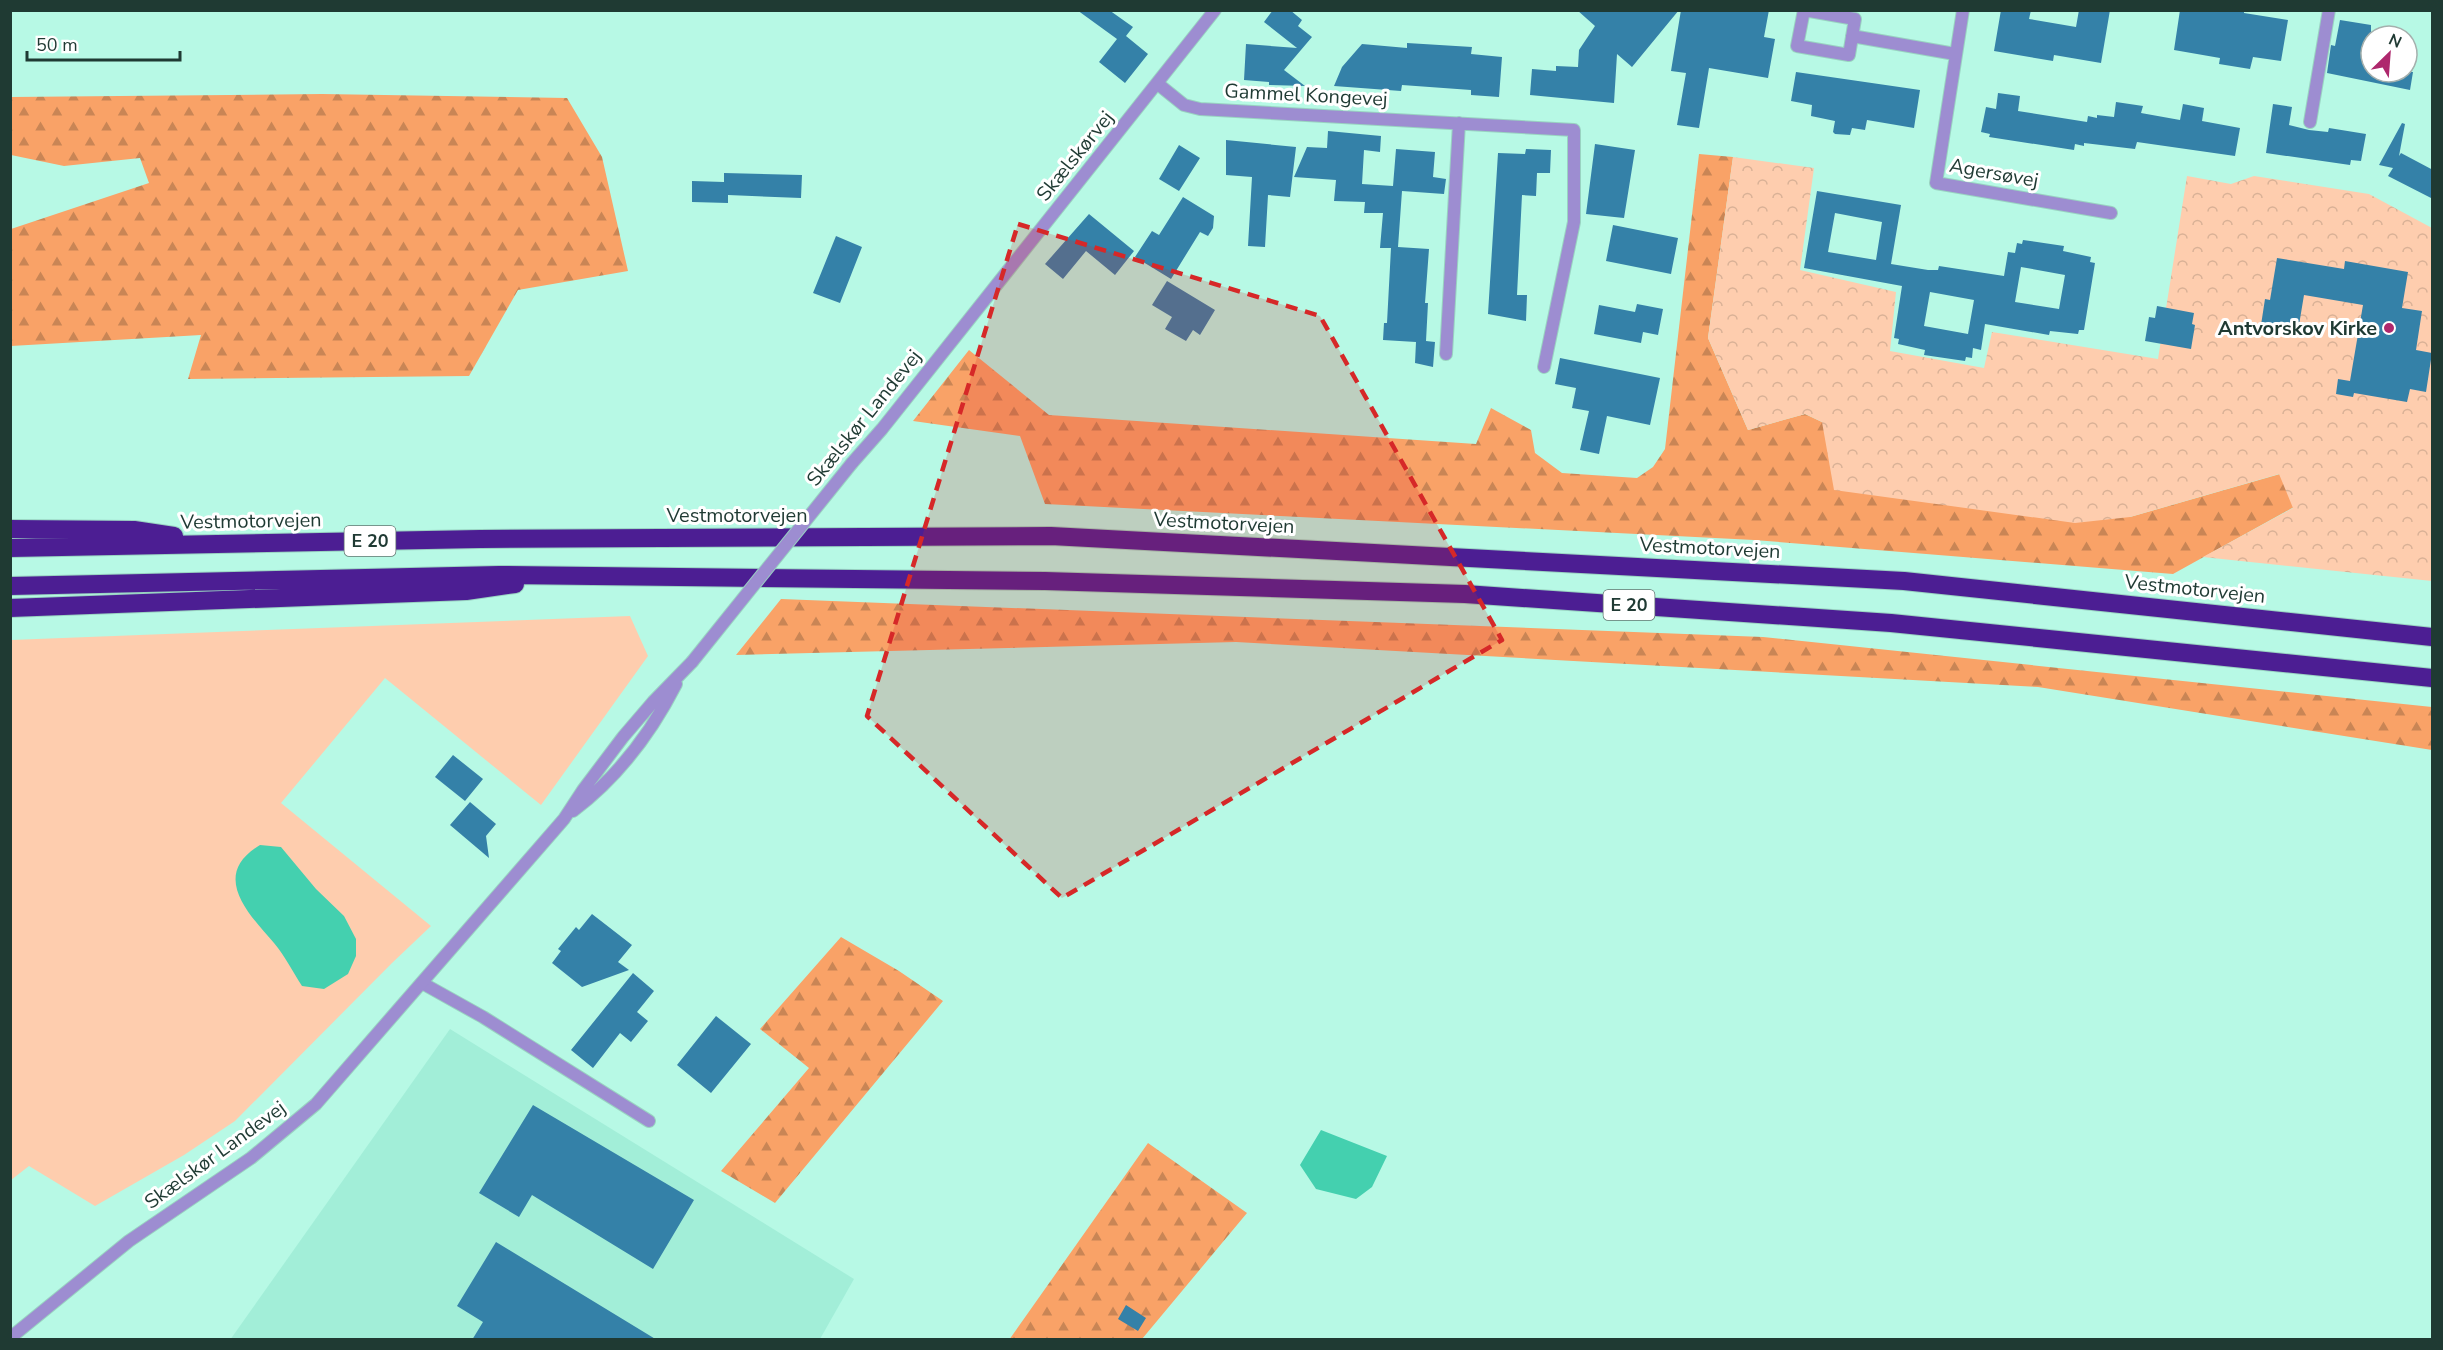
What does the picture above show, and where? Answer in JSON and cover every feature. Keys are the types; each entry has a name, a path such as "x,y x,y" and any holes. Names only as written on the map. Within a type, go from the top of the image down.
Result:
{"highway":[{"path":"10,529 134,530 236,544"},
{"name":"Vestmotorvejen","path":"10,548 492,539 1051,536 1904,581 2433,637"},
{"name":"E 20","path":"10,586 499,575 1045,581 1465,594 1891,623 2433,678"},
{"path":"10,608 466,591 572,576"}],"street":[{"name":"Skælskørvej","path":"964,326 1215,10"},
{"path":"1804,10 1855,19 1852,36 1849,55 1797,46 1804,10"},
{"name":"Agersøvej","path":"1963,10 1936,183 2111,213"},
{"path":"2310,122 2328,10"},
{"path":"1852,36 1955,54"},
{"name":"Gammel Kongevej","path":"1158,84 1184,105 1200,109 1574,130 1574,222 1544,367"},
{"path":"1446,354 1459,123"},
{"name":"Skælskør Landevej","path":"10,1338 129,1241 251,1158 316,1104 567,816 615,775 662,710 681,675 964,326"},
{"path":"422,983 483,1017 649,1121"}],"highlighted area":[{"path":"1018,224 1320,316 1502,640 1062,898 867,716"}],"shaded area":[{"path":"260,845 281,847 316,889 344,916 356,939 356,956 348,974 324,989 302,986 282,953 245,907 238,894 237,869 245,857"},
{"path":"450,1029 854,1279 820,1339 230,1340"},
{"path":"1321,1130 1387,1156 1372,1187 1356,1199 1316,1189 1300,1165"}],"green space":[{"path":"322,94 567,98 602,157 628,271 518,290 469,376 188,379 201,335 11,346 11,229 149,183 140,158 64,166 11,155 11,97"},
{"path":"1699,154 1733,157 1708,338 1748,430 1805,414 1822,422 2130,517 2280,474 2294,507 2173,574 1754,540 1045,504 1020,436 913,421 969,350 1049,415 1476,444 1491,408 1531,430 1535,453 1562,473 1637,478 1653,467 1665,449"},
{"path":"1733,157 1814,168 1800,270 1896,292 1890,351 1984,368 1992,332 2158,359 2187,176 2231,184 2254,176 2369,194 2432,228 2432,581 2203,557 2293,508 2279,474 2130,517 2075,523 1834,490 1822,422 1805,414 1748,430 1708,338"},
{"path":"781,599 1763,637 2432,707 2432,750 2038,687 1236,642 736,655"},
{"path":"630,616 648,656 541,805 385,678 281,803 431,926 235,1121 184,1155 95,1206 29,1166 11,1180 11,640"},
{"path":"841,937 899,971 943,1001 775,1203 721,1171 809,1068 760,1029"},
{"path":"1148,1143 1247,1213 1142,1339 1009,1340"}],"building":[{"path":"1077,10 1109,10 1133,27 1126,36 1148,54 1125,83 1099,62 1117,39"},
{"path":"1273,10 1290,10 1302,20 1298,26 1312,37 1284,70 1305,86 1269,85 1269,82 1244,80 1246,44 1297,48 1264,22"},
{"path":"1577,10 1679,10 1632,67 1617,54 1614,103 1530,95 1532,69 1556,71 1556,66 1578,67 1579,50 1595,26"},
{"path":"1681,10 1769,10 1764,37 1775,39 1768,78 1709,68 1699,128 1677,125 1686,73 1671,71"},
{"path":"2001,10 2031,10 2029,19 2076,27 2079,10 2110,10 2101,63 2054,55 2053,61 1994,51"},
{"path":"2180,10 2244,10 2244,13 2288,20 2281,61 2253,57 2250,69 2219,64 2220,58 2174,50"},
{"path":"2340,20 2365,24 2359,24 2359,80 2327,73 2331,45 2335,46"},
{"path":"1407,43 1472,47 1471,54 1502,57 1499,97 1471,95 1471,90 1402,85 1401,91 1334,86 1342,67 1362,44 1407,48"},
{"path":"1796,72 1920,90 1914,128 1867,120 1865,130 1852,128 1850,135 1835,134 1833,132 1835,121 1811,116 1812,105 1791,101"},
{"path":"2381,84 2411,84 2410,90"},
{"path":"1998,93 2020,96 2018,111 2087,122 2088,116 2114,117 2116,102 2143,106 2141,113 2180,120 2183,104 2204,108 2202,121 2240,128 2235,156 2137,142 2135,149 2084,143 2084,146 2075,144 2074,150 1989,137 1990,134 1981,132 1986,107 1996,109"},
{"path":"2273,104 2292,107 2289,125 2309,130 2328,132 2329,128 2366,134 2361,161 2351,160 2350,165 2266,153"},
{"path":"2402,123 2405,124 2399,156 2401,153 2433,170 2433,199 2388,176 2393,168 2379,165"},
{"path":"1328,131 1381,136 1380,152 1364,150 1362,184 1393,186 1396,149 1435,152 1433,177 1446,179 1444,194 1402,191 1398,247 1429,249 1425,303 1428,303 1426,341 1435,342 1433,367 1415,363 1416,342 1383,340 1384,323 1387,323 1391,248 1380,248 1383,213 1364,213 1365,202 1334,201 1336,180 1294,177 1307,147 1327,148"},
{"path":"1226,140 1296,147 1290,197 1268,195 1265,247 1248,246 1252,177 1226,175"},
{"path":"1595,144 1635,150 1624,218 1586,214"},
{"path":"1179,145 1200,158 1179,191 1159,179"},
{"path":"1526,149 1551,150 1550,173 1537,173 1536,196 1522,195 1517,295 1527,295 1526,321 1488,314 1498,153 1525,154"},
{"path":"724,173 802,175 801,198 728,195 728,203 692,202 692,181 724,182"},
{"path":"1817,191 1901,205 1891,264 1928,270 1938,270 1939,266 2004,276 2008,252 2015,253 2017,243 2022,244 2023,240 2064,246 2063,251 2091,257 2090,262 2095,263 2084,330 2079,330 2078,334 2050,331 2049,335 1985,324 1981,350 1973,348 1972,358 1966,357 1965,361 1924,355 1925,350 1898,344 1899,339 1894,338 1902,286 1804,268","holes":["1835,213 1882,222 1876,260 1828,252","2021,267 2065,275 2059,309 2015,302","1930,292 1974,300 1968,334 1924,326"]},
{"path":"1183,197 1214,216 1213,228 1208,236 1200,232 1171,279 1135,257 1152,231 1159,235"},
{"path":"1089,214 1134,251 1115,275 1086,251 1063,279 1045,264"},
{"path":"1613,225 1678,238 1671,274 1606,261"},
{"path":"836,236 862,247 840,303 813,293"},
{"name":"Antvorskov Kirke","path":"2277,258 2344,269 2345,261 2408,272 2402,308 2422,311 2416,350 2432,353 2426,392 2410,389 2407,402 2354,393 2353,397 2336,394 2338,379 2350,381 2363,305 2304,295 2298,331 2261,325 2265,299 2270,300"},
{"path":"1167,281 1215,310 1200,335 1193,330 1186,341 1165,329 1172,317 1152,305"},
{"path":"1637,304 1663,309 1658,335 1643,332 1641,343 1594,334 1599,305 1635,312"},
{"path":"2157,306 2194,313 2192,324 2195,325 2191,349 2145,341 2149,317 2155,318"},
{"path":"1560,358 1660,378 1650,425 1607,416 1599,454 1580,450 1589,411 1572,408 1576,388 1555,384"},
{"path":"453,755 483,779 465,801 435,777"},
{"path":"470,802 496,824 486,836 489,858 450,825"},
{"path":"592,914 632,945 618,962 629,970 582,987 552,963 561,951 558,949 576,927 579,930"},
{"path":"633,973 654,991 637,1012 648,1021 631,1042 620,1033 593,1068 571,1050"},
{"path":"716,1016 751,1044 711,1093 677,1065"},
{"path":"533,1105 694,1200 653,1269 532,1195 519,1217 479,1193"},
{"path":"496,1242 657,1340 472,1340 483,1322 457,1306"},
{"path":"1126,1305 1146,1318 1138,1331 1118,1319"}],"place":[{"name":"Antvorskov Kirke","path":"2389,328"}]}
